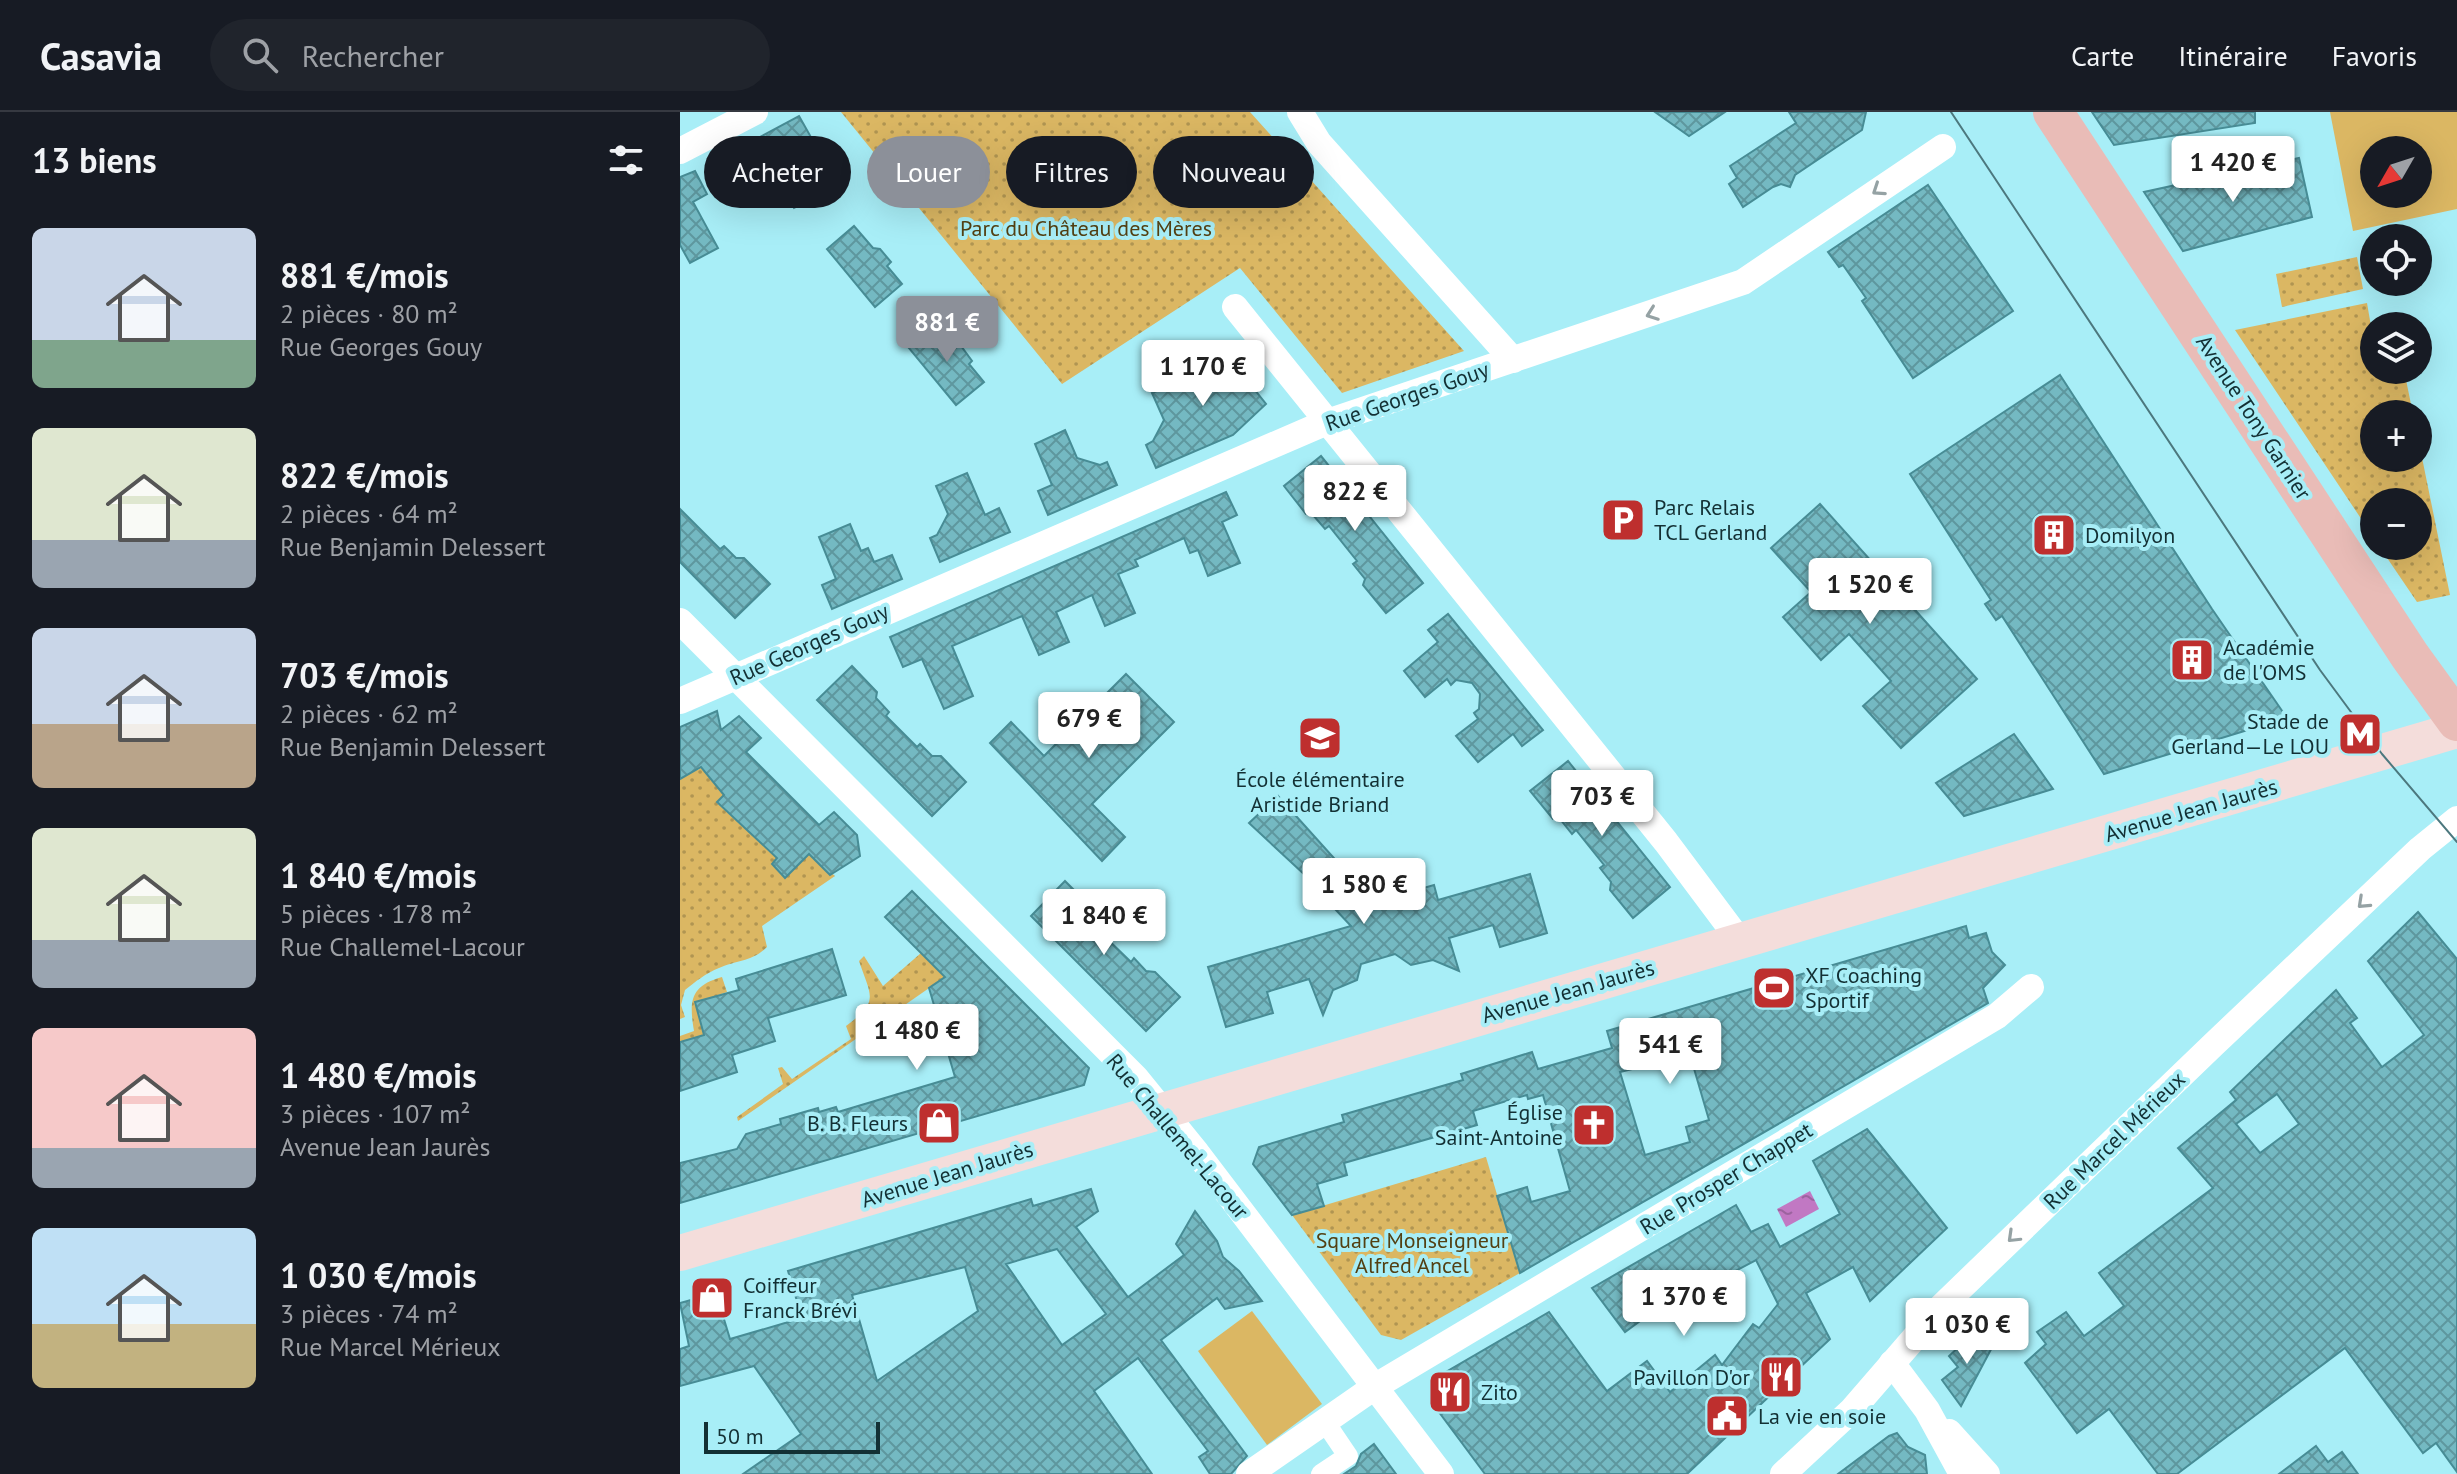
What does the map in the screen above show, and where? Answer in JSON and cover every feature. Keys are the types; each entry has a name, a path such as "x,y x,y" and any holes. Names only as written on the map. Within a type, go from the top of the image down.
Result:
{"main road":[{"name":"Avenue Tony Garnier","path":"2053,112 2403,644 2457,721"},
{"name":"Avenue Jean Jaurès","path":"680,1253 2337,768 2457,730"}],"street":[{"path":"680,151 755,112"},
{"path":"1300,112 1319,143 1513,360"},
{"name":"Rue Georges Gouy","path":"680,701 1327,422 1743,282 1943,147"},
{"path":"1235,307 1666,842 1740,941"},
{"name":"Rue Challemel-Lacour","path":"680,621 1136,1078 1441,1474"},
{"name":"Rue Marcel Mérieux","path":"1783,1474 1852,1410 1942,1306 2420,849 2457,819"},
{"name":"Rue Prosper Chappet","path":"1249,1474 1376,1386 1997,1016 2031,987"},
{"path":"1892,1363 1927,1411 1962,1474"},
{"path":"1927,1411 1987,1474"},
{"path":"1321,1474 1348,1456 1325,1422"}],"green space":[{"name":"Parc du Château des Mères","path":"841,112 1250,112 1271,136 1153,136 1153,208 1314,208 1314,183 1464,351 1342,393 1240,268 1062,384 919,208 990,208 990,136 867,136 867,144"},
{"path":"2330,112 2457,112 2457,209 2386,224 2360,224 2360,230 2353,231"},
{"path":"2357,257 2360,290 2282,307 2276,274"},
{"path":"2367,303 2369,312 2360,312 2360,384 2407,384 2410,400 2360,400 2360,472 2425,472 2428,488 2360,488 2360,517 2235,330"},
{"path":"2432,507 2450,595 2417,602 2388,560 2432,560"},
{"path":"710,760 724,795 717,803 777,858 772,864 784,877 809,854 835,876 762,926 767,947 761,952 714,970 685,990 681,1005 685,1017 680,1019 680,773 694,767 698,770"},
{"path":"921,953 945,977 738,1121 737,1117 783,1084 778,1068 782,1067 792,1079 851,1039 846,1026 864,1010 870,998 859,961 864,956 883,986"},
{"path":"722,977 727,992 695,1003 704,1035 680,1042 680,1036 694,1031 694,996 703,985"},
{"name":"Square Monseigneur Alfred Ancel","path":"1486,1157 1520,1273 1401,1340 1381,1335 1292,1215"},
{"path":"1252,1311 1322,1404 1267,1445 1198,1351"}],"water":[{"path":"1810,1191 1819,1209 1786,1227 1777,1209"}],"building":[{"path":"1655,112 1725,112 1689,136"},
{"path":"1789,112 1866,112 1862,130 1795,175 1790,187 1781,184 1773,187 1743,207 1729,184 1737,178 1730,166 1796,123"},
{"path":"2092,112 2255,112 2255,123 2114,145"},
{"path":"799,116 810,136 762,136"},
{"path":"2299,158 2312,217 2183,251 2144,192"},
{"path":"695,171 704,188 704,196 693,202 718,248 690,263 680,245 680,177"},
{"path":"1928,185 2013,311 1913,378 1862,301 1866,298 1843,265 1839,267 1828,252"},
{"path":"854,226 873,248 880,249 891,262 887,266 902,284 875,307 827,249"},
{"path":"936,324 954,346 961,346 972,361 969,364 984,382 956,405 908,347"},
{"path":"1218,344 1266,404 1233,435 1156,468 1146,445 1153,441 1164,420 1152,393 1201,372 1194,363"},
{"name":"Domilyon","path":"2060,375 2287,718 2104,774 2002,616 1996,620 1985,604 1991,600 1910,474"},
{"path":"1065,430 1077,458 1100,465 1107,462 1117,485 1048,515 1038,491 1052,485 1035,444"},
{"path":"1321,456 1423,583 1386,613 1363,585 1365,579 1353,564 1357,561 1329,526 1325,529 1313,515 1306,514 1284,486"},
{"path":"967,473 985,515 999,508 1010,532 940,562 930,538 937,535 948,514 936,486"},
{"path":"1226,492 1237,515 1222,522 1240,563 1208,576 1198,550 1190,553 1184,538 1135,560 1138,566 1118,574 1135,613 1105,626 1092,595 1056,612 1069,642 1039,655 1022,616 952,646 973,696 944,709 922,659 903,667 890,637"},
{"path":"1820,504 1977,679 1901,748 1863,706 1891,681 1849,634 1821,660 1783,617 1811,592 1771,548"},
{"path":"680,509 720,549 724,546 736,558 744,558 770,584 735,618 680,562"},
{"path":"850,524 861,551 868,548 874,562 892,555 902,579 832,609 822,585 836,579 819,537"},
{"path":"1448,614 1543,730 1522,746 1513,734 1478,762 1456,736 1478,719 1474,713 1479,709 1480,694 1472,683 1456,680 1451,685 1447,679 1425,697 1404,671 1438,642 1428,630"},
{"path":"852,666 877,692 876,698 889,712 886,716 917,747 920,744 932,756 941,756 966,782 932,816 817,700"},
{"path":"1126,674 1174,722 1092,804 1125,837 1102,861 990,743 1011,722 1044,756"},
{"path":"717,711 721,730 739,716 761,738 746,752 819,825 834,812 857,835 860,856 830,875 809,854 785,878 772,864 777,858 717,802 724,795 701,767 680,779 680,727"},
{"path":"2014,734 2053,789 1964,816 1936,783"},
{"path":"1568,761 1670,887 1633,918 1610,890 1611,882 1600,868 1604,865 1576,830 1572,834 1560,819 1553,819 1530,791"},
{"path":"1278,796 1341,866 1348,867 1382,900 1434,885 1438,900 1530,874 1547,933 1500,947 1493,925 1449,938 1459,971 1433,960 1411,965 1395,954 1361,964 1357,980 1333,990 1323,1015 1309,979 1267,992 1273,1013 1226,1027 1208,967 1351,926 1320,893 1320,889 1249,823"},
{"path":"1065,881 1090,906 1091,915 1103,927 1099,931 1131,962 1134,958 1146,971 1155,972 1180,997 1146,1031 1031,916"},
{"path":"912,891 1089,1068 1084,1085 680,1203 680,1163 737,1149 746,1134 781,1124 780,1119 818,1108 819,1112 836,1107 838,1112 955,1077 929,988 945,977 885,917"},
{"path":"2418,912 2457,959 2457,1472 2436,1443 2423,1453 2345,1348 2177,1474 2158,1474 2109,1409 2077,1433 2025,1363 2046,1344 2037,1332 2066,1312 2084,1336 2124,1306 2099,1273 2213,1188 2178,1148 2236,1100 2230,1092 2336,990 2357,1018 2350,1023 2382,1067 2424,1035 2368,961","holes":["2277,1094 2299,1124 2260,1153 2236,1124"]},
{"path":"1966,926 1969,938 1986,933 1992,952 2005,965 1983,988 1988,1003 1520,1273 1497,1196 1527,1187 1531,1202 1570,1191 1543,1095 1528,1099 1527,1095 1473,1111 1477,1125 1344,1163 1347,1175 1317,1184 1324,1206 1292,1215 1253,1164 1259,1147 1344,1122 1342,1115 1463,1080 1461,1074 1532,1052 1538,1069 1612,1048 1607,1031","holes":["1688,1048 1709,1120 1686,1127 1690,1142 1645,1155 1620,1072 1636,1068 1634,1064"]},
{"path":"832,949 846,995 768,1018 775,1041 732,1055 737,1072 680,1091 680,1042 704,1035 695,1002 739,990 736,979"},
{"path":"1867,1129 1947,1228 1870,1301 1853,1267 1806,1293 1830,1339 1687,1474 1485,1474 1430,1400 1434,1379 1549,1312 1607,1391 1647,1361 1670,1392 1715,1355 1722,1365 1753,1324 1759,1328 1778,1304 1756,1260 1694,1293 1689,1285 1625,1332 1592,1288 1736,1205 1751,1232 1768,1224 1780,1247 1840,1214 1813,1161"},
{"path":"1091,1189 1098,1211 1076,1227 1128,1297 1184,1255 1176,1244 1195,1211 1217,1241 1223,1257 1239,1271 1262,1301 1225,1309 1217,1298 1161,1340 1247,1456 1231,1474 1210,1474 1199,1457 1208,1451 1138,1358 1094,1391 1152,1474 743,1474 801,1434 754,1366 680,1386 680,1349 689,1346 680,1303 716,1293 730,1339 802,1318 788,1271 1031,1199 1033,1206","holes":["1057,1249 1106,1314 1062,1345 1006,1264","965,1267 978,1311 877,1381 852,1295"]},
{"path":"1976,1331 1989,1344 1997,1338 1961,1406 1942,1380 1958,1367 1949,1356"},
{"path":"1897,1433 1908,1447 1925,1455 1927,1474 1838,1474 1889,1436"},
{"path":"1374,1444 1396,1474 1344,1474 1356,1466 1361,1454"},
{"path":"2316,1446 2328,1462 2342,1452 2358,1474 2279,1474"}],"tram line":[{"path":"1951,112 2320,670 2382,754 2457,842"}],"place":[{"name":"Parc Relais TCL Gerland","path":"1623,520"},
{"name":"Domilyon","path":"2054,535"},
{"name":"Académie de l'OMS","path":"2192,660"},
{"name":"Stade de Gerland—Le LOU","path":"2360,734"},
{"name":"École élémentaire Aristide Briand","path":"1320,738"},
{"name":"XF Coaching Sportif","path":"1774,988"},
{"name":"B. B. Fleurs","path":"939,1123"},
{"name":"Église Saint-Antoine","path":"1594,1125"},
{"name":"Coiffeur Franck Brévi","path":"712,1298"},
{"name":"Pavillon D'or","path":"1781,1377"},
{"name":"Zito","path":"1450,1392"},
{"name":"La vie en soie","path":"1727,1416"}]}
